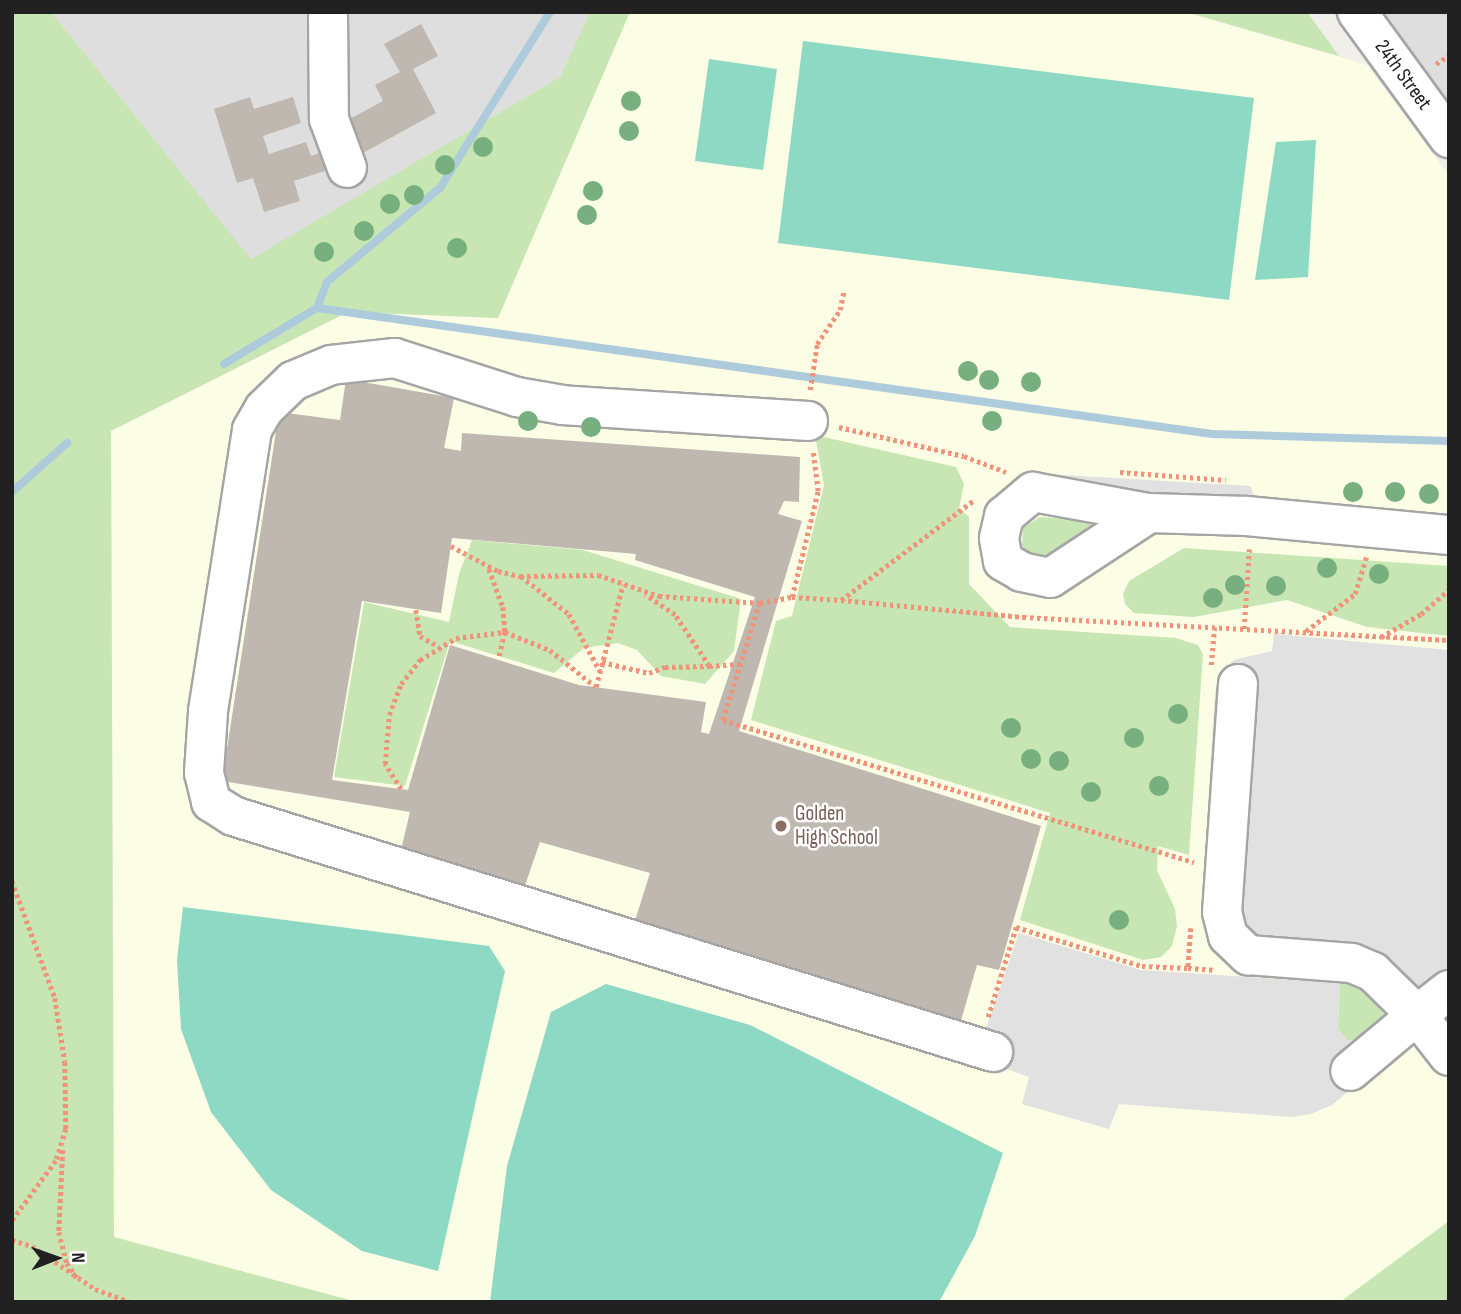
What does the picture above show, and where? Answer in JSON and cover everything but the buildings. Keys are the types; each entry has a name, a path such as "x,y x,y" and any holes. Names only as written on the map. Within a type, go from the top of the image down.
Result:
{"street":[{"path":"328,12 329,119 347,167"},
{"name":"24th Street","path":"1357,12 1436,95 1449,138"},
{"path":"808,413 552,403 517,397 395,358 331,365 293,380 264,409 252,430 208,712 204,773 211,802 233,816 985,1050"},
{"path":"1149,513 1247,516 1449,535"},
{"path":"1238,684 1222,912 1228,936 1248,955 1352,963 1373,972 1417,1015 1449,1056"},
{"path":"1350,1071 1449,990"}],"path":[{"path":"792,597 818,491 817,460 809,440 808,413 817,344 840,310 844,290"},
{"path":"808,413 964,456 1010,474"},
{"path":"1244,629 1249,545"},
{"path":"451,546 489,568 520,576 578,573 659,596 760,603 792,597 1305,633 1449,640"},
{"path":"1305,633 1355,594 1367,553"},
{"path":"489,568 503,607 505,632 499,657"},
{"path":"520,576 569,614 600,671"},
{"path":"401,789 385,764 392,701 420,660 439,646 478,633 505,632 550,650 596,687 623,584"},
{"path":"639,590 674,615 709,666"},
{"path":"1381,637 1421,614 1449,590"},
{"path":"760,603 723,720 1196,862 1225,884"},
{"path":"416,610 419,636 439,646"},
{"path":"602,662 649,673 677,666 740,664"},
{"path":"12,881 55,998 65,1062 59,1232 67,1263 77,1278"},
{"path":"985,1050 1016,927 1142,966 1188,968"},
{"path":"12,1221 64,1145"},
{"path":"12,1240 32,1246 77,1278 130,1302"}],"shaded area":[{"path":"51,12 590,12 560,77 251,260"},
{"name":"Golden High School","path":"629,12 1186,12 1367,65 1449,175 1449,1221 1340,1302 357,1302 114,1238 111,430 214,373 348,312 498,318"},
{"path":"1382,12 1449,12 1449,104 1410,53"},
{"path":"1046,474 1251,486 1255,500 1044,485"},
{"path":"1274,634 1449,650 1449,1080 1414,1036 1332,1105 1311,1114 1291,1117 1119,1104 1109,1129 1022,1104 1029,1077 976,1058 1019,933 1141,970 1340,983 1338,1029 1347,1040 1361,1041 1393,1012 1365,976 1260,965 1212,896 1204,874 1215,692 1224,670 1234,660 1272,651"}],"green space":[{"path":"12,12 51,12 251,259 560,77 590,12 630,12 498,318 348,312 111,431 114,1237 357,1302 12,1302"},
{"path":"1186,12 1307,12 1339,56"},
{"path":"803,41 1254,98 1229,300 778,243"},
{"path":"709,59 777,69 763,170 695,161"},
{"path":"1316,140 1308,277 1255,280 1276,142"},
{"path":"815,435 956,467 964,484 959,508 969,517 969,584 1010,627 1176,638 1198,645 1203,654 1189,855 1158,846 1157,870 1175,909 1177,926 1172,946 1161,957 1143,960 1020,920 1050,813 751,720 776,621 792,616 824,485"},
{"path":"1040,517 1090,521 1094,528 1046,562 1025,553 1022,546 1023,528"},
{"path":"472,540 583,550 741,599 734,651 705,684 661,676 637,650 618,643 584,648 554,673 450,641 405,786 334,777 364,602 449,622 459,574"},
{"path":"1184,548 1449,566 1449,636 1367,627 1287,600 1194,617 1134,613 1125,604 1123,594 1129,581"},
{"path":"183,907 489,946 505,971 438,1271 362,1251 271,1190 211,1112 181,1029 177,960"},
{"path":"1340,983 1358,984 1366,990 1387,1018 1360,1041 1347,1040 1338,1029"},
{"path":"606,984 750,1025 1003,1153 975,1236 939,1302 490,1302 507,1166 551,1012"},
{"path":"1449,1221 1449,1302 1340,1302"}],"waterway":[{"path":"317,308 327,282 440,188 550,12"},
{"path":"224,364 317,308 1212,434 1449,441"},
{"path":"12,492 67,443"}],"place":[{"name":"Golden High School","path":"781,826"}]}
